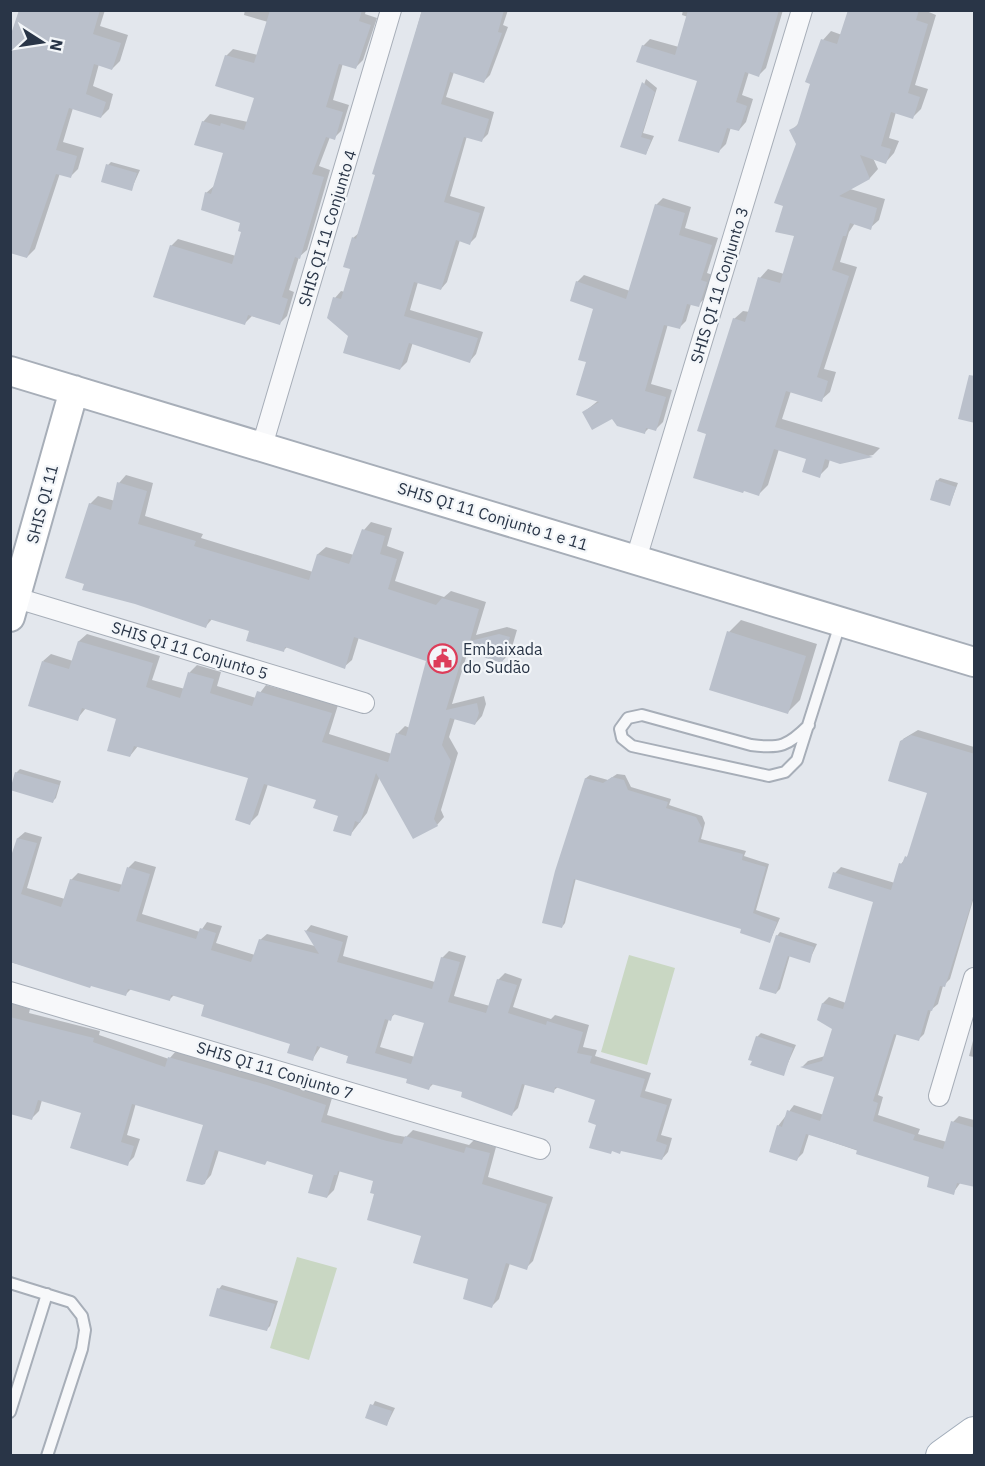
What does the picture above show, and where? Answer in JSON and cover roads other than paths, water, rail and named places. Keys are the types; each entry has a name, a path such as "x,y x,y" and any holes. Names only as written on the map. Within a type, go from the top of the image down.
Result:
{"main road":[{"path":"942,1455 975,1433"}],"street":[{"name":"SHIS QI 11 Conjunto 4","path":"262,446 391,10"},
{"name":"SHIS QI 11 Conjunto 3","path":"636,559 802,10"},
{"name":"SHIS QI 11 Conjunto 1 e 11","path":"10,371 975,662"},
{"name":"SHIS QI 11","path":"12,604 74,390"},
{"name":"SHIS QI 11 Conjunto 5","path":"12,604 364,703"},
{"path":"939,1096 975,978"},
{"name":"SHIS QI 11 Conjunto 7","path":"10,992 540,1149"}],"lane":[{"path":"809,724 793,741 781,746 767,747 751,745 642,715 628,718 620,729 622,738 632,746 769,776 785,772 797,760 809,724 841,621"},
{"path":"10,1283 71,1302 82,1316 85,1330 82,1349 47,1455"},
{"path":"10,1412 47,1294"}],"place":[{"name":"Embaixada do Sudão","path":"442,658"}]}
